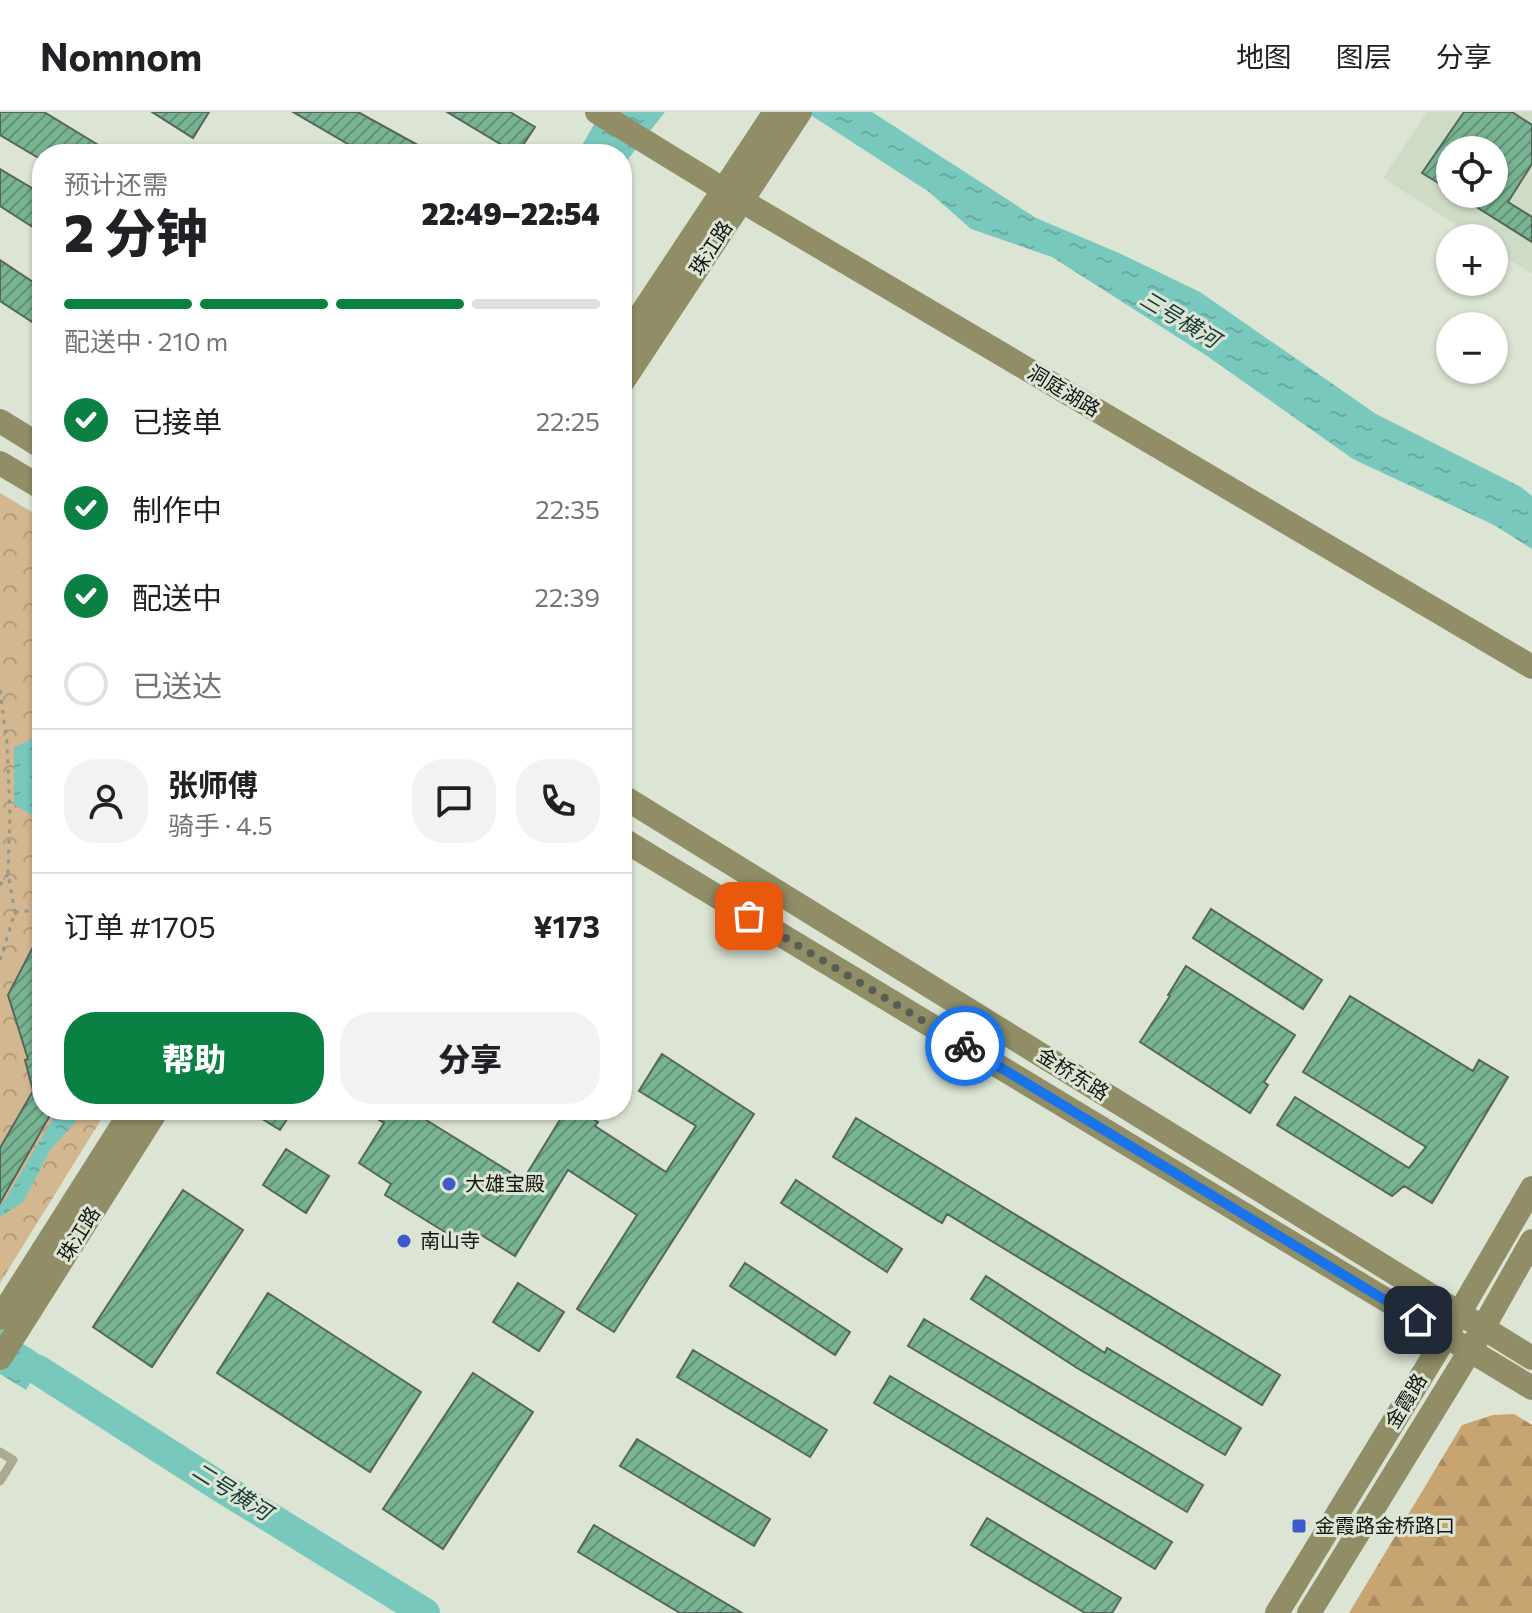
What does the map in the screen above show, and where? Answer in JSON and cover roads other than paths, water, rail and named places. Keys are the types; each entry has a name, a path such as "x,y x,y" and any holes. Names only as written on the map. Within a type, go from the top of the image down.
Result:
{"street":[{"name":"洞庭湖路","path":"597,112 732,195 1532,667"},
{"name":"珠江路","path":"632,330 790,114"},
{"name":"珠江路","path":"632,366 732,195"},
{"path":"0,421 32,441"},
{"path":"0,463 32,482"},
{"name":"金桥东路","path":"632,802 1532,1358"},
{"name":"金桥东路","path":"632,845 1532,1388"},
{"name":"珠江路","path":"0,1358 8,1320 126,1120"},
{"name":"珠江路","path":"8,1320 150,1120"},
{"name":"金霞路","path":"1277,1613 1446,1336 1532,1188"},
{"name":"金霞路","path":"1309,1613 1470,1351 1532,1241"}],"lane":[{"path":"0,1452 13,1460 0,1481"}],"water":[{"path":"601,112 665,112 632,154 632,144 583,144"},
{"name":"三号横河","path":"806,112 872,112 1036,218 1200,292 1376,414 1521,487 1532,496 1532,549 1494,525 1353,459 1207,356 1052,257 971,229 929,192"},
{"path":"32,738 32,815 14,804 14,747"},
{"path":"52,1120 76,1120 50,1150 24,1201 0,1217 0,1204"},
{"path":"0,1329 45,1358 26,1390 0,1374"}],"waterway":[{"name":"二号横河","path":"38,1370 425,1613"}],"place":[{"name":"大雄宝殿","path":"449,1184"},
{"name":"南山寺","path":"404,1241"},
{"name":"金霞路金桥路口","path":"1299,1526"}]}
